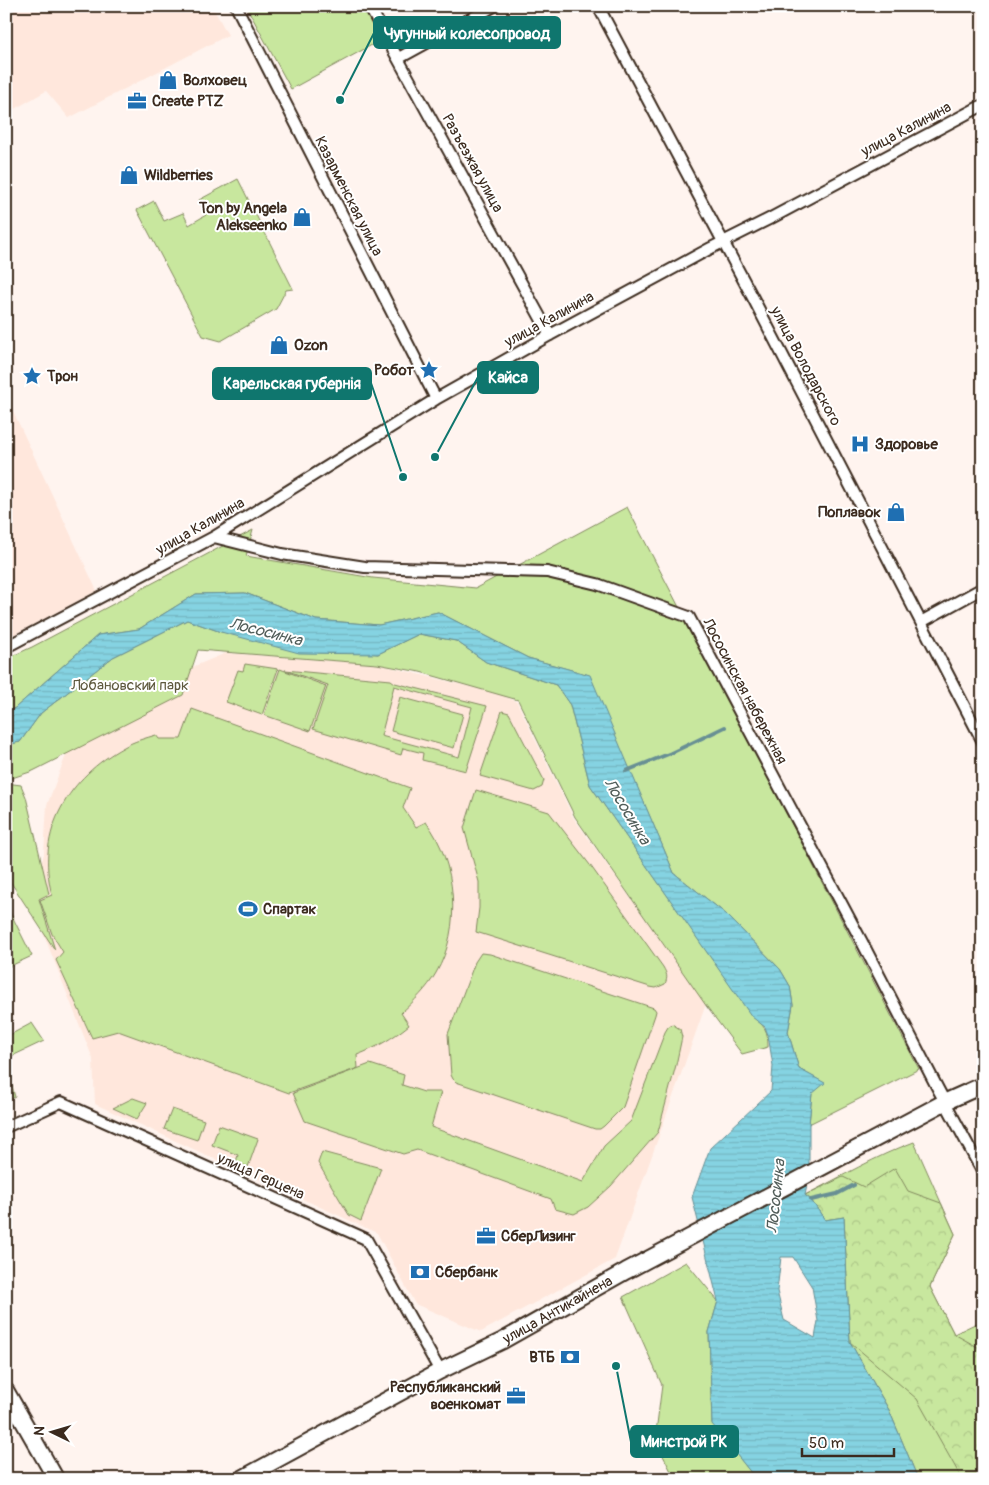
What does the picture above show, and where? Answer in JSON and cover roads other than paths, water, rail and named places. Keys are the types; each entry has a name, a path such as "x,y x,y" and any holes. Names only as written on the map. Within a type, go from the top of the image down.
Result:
{"main road":[{"name":"улица Антикайнена","path":"241,1479 440,1371 502,1342 626,1271 945,1102 983,1085"},
{"path":"6,1391 56,1479"}],"street":[{"name":"Казарменская улица","path":"236,6 436,400"},
{"name":"Разъезжая улица","path":"369,6 550,335"},
{"path":"399,58 494,6"},
{"name":"улица Володарского","path":"598,6 983,742"},
{"name":"улица Калинина","path":"6,647 214,537 436,400 550,335 983,105"},
{"name":"Лососинская набережная","path":"214,537 282,554 364,567 547,572 597,584 689,617 983,1173"},
{"path":"921,622 983,588"},
{"name":"улица Герцена","path":"6,1127 61,1102 366,1239 440,1371"}],"water":[{"name":"Лососинка","path":"245,593 316,620 379,625 438,612 528,658 590,675 674,873 726,914 780,969 790,986 793,1005 788,1032 799,1069 825,1083 812,1094 809,1124 809,1176 805,1195 811,1200 825,1220 844,1217 850,1342 889,1410 918,1479 756,1479 712,1424 709,1332 718,1301 692,1197 710,1148 771,1091 773,1066 768,1035 765,1027 752,1017 590,785 570,705 556,685 486,662 456,641 419,634 378,654 299,653 221,632 187,620 113,657 41,713 20,742 6,745 6,712 15,708 98,635 139,629 196,594","holes":["781,1257 793,1257 812,1287 818,1321 815,1338 784,1320 777,1291"]}],"waterway":[{"path":"626,771 671,753 725,727"},
{"path":"811,1200 837,1194 854,1185"}],"place":[{"name":"Волховец","path":"168,80"},
{"name":"Чугунный колесопровод","path":"340,100"},
{"name":"Create PTZ","path":"137,101"},
{"name":"Wildberries","path":"129,175"},
{"name":"Ton by Angela Alekseenko","path":"302,217"},
{"name":"Ozon","path":"279,345"},
{"name":"Робот","path":"429,370"},
{"name":"Трон","path":"32,376"},
{"name":"Здоровье","path":"860,444"},
{"name":"Кайса","path":"435,457"},
{"name":"Карельская губернiя","path":"403,477"},
{"name":"Поплавок","path":"896,512"},
{"name":"Спартак","path":"248,909"},
{"name":"СберЛизинг","path":"486,1236"},
{"name":"Сбербанк","path":"420,1272"},
{"name":"ВТБ","path":"570,1357"},
{"name":"Минстрой РК","path":"616,1366"},
{"name":"Республиканский военкомат","path":"516,1396"}],"park label":[{"name":"Лобановский парк","path":"130,685"}]}
